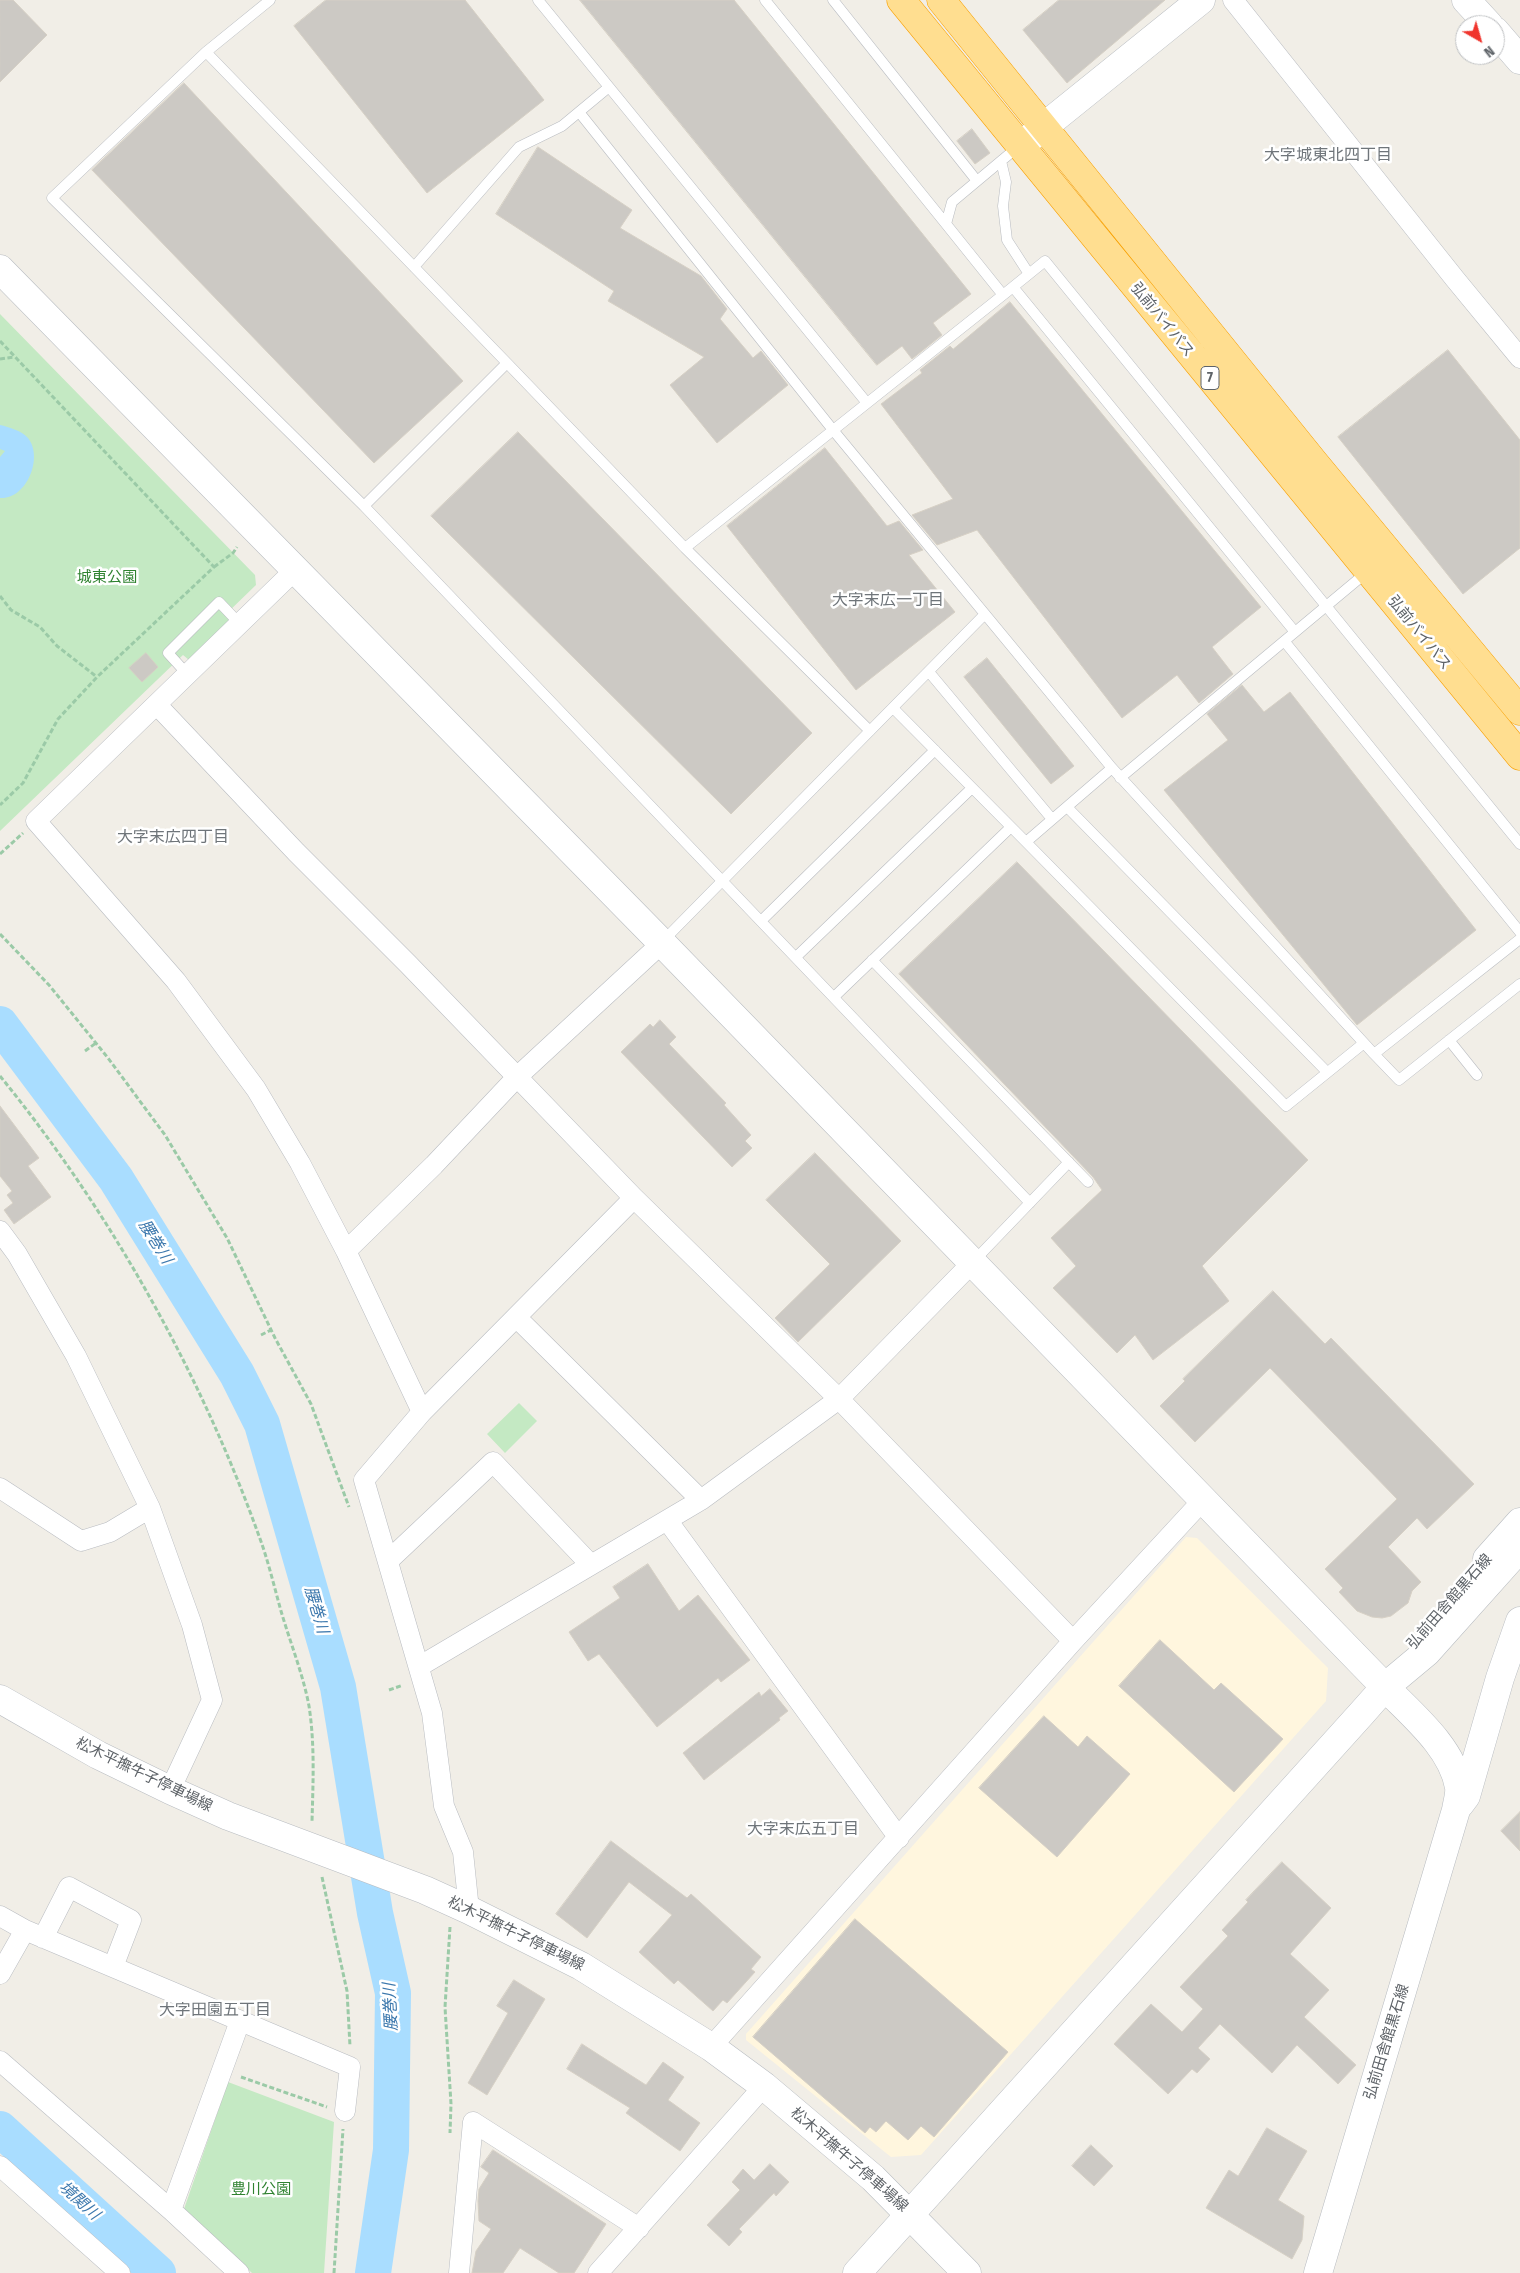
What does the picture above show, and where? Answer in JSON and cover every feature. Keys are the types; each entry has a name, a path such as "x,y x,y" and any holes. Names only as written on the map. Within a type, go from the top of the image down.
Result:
{"highway":[{"name":"弘前バイパス","path":"900,0 1010,153 1368,571 1520,756"},
{"name":"弘前バイパス","path":"941,0 1308,455 1520,711"}],"street":[{"path":"1010,153 1201,0"},
{"path":"1233,0 1454,279 1520,358"},
{"path":"1466,0 1480,15"},
{"path":"1505,43 1520,60"},
{"path":"0,269 662,942 1385,1687 857,2273"},
{"path":"295,570 157,706 36,821 176,981 256,1089 300,1163 346,1251 422,1412"},
{"path":"157,706 296,852 634,1198 839,1399 1072,1641"},
{"path":"346,1251 434,1165 517,1077 662,942"},
{"path":"460,1906 463,1852 444,1806 432,1713 420,1666 364,1480 422,1412 634,1198"},
{"path":"0,1231 17,1254 76,1356 150,1508 192,1624 212,1700 170,1790"},
{"path":"420,1666 701,1500 839,1399 973,1262"},
{"path":"516,1317 701,1500"},
{"path":"388,1561 493,1462 591,1565"},
{"path":"0,1488 81,1541 110,1532 150,1508"},
{"path":"711,2047 899,1838 1072,1641 1203,1500"},
{"path":"667,1520 899,1838"},
{"name":"弘前田舎館黒石線","path":"1385,1687 1415,1639 1520,1522"},
{"name":"弘前田舎館黒石線","path":"1385,1687 1427,1652 1520,1548"},
{"name":"弘前田舎館黒石線","path":"1456,1810 1466,1796 1500,1678 1520,1621"},
{"name":"弘前田舎館黒石線","path":"1318,2273 1456,1810 1460,1789 1441,1748 1385,1687"},
{"name":"松木平撫牛子停車場線","path":"0,1699 98,1754 170,1790 228,1816 425,1890 581,1966 711,2047 764,2086 873,2178 967,2273"},
{"path":"0,1974 34,1934 69,1887 131,1920 113,1967"},
{"path":"0,1916 34,1934 350,2066 341,2116"},
{"path":"171,2210 240,2021"},
{"path":"0,2061 171,2210 239,2273"},
{"path":"598,2273 764,2086"},
{"path":"459,2273 474,2122 639,2228"},
{"path":"0,2166 120,2273"}],"lane":[{"path":"270,0 206,52 52,198 364,506 1030,1203"},
{"path":"538,0 867,403"},
{"path":"765,0 1003,295"},
{"path":"833,0 977,181"},
{"path":"206,52 685,548 870,731"},
{"path":"414,267 519,148 562,126 609,86"},
{"path":"579,112 833,430 1120,778 1399,1080 1520,984"},
{"path":"946,224 952,202 1010,153"},
{"path":"1010,153 1003,206 1007,240 1029,274"},
{"path":"685,548 1045,261 1520,844"},
{"path":"1013,287 1295,632"},
{"path":"364,506 507,363"},
{"path":"1120,778 1368,571"},
{"path":"188,675 168,653 219,602 240,624"},
{"path":"662,942 985,614"},
{"path":"1285,642 1520,932"},
{"path":"929,672 1052,820"},
{"path":"893,708 1286,1106 1364,1043"},
{"path":"761,921 935,750"},
{"path":"1026,842 1112,768"},
{"path":"796,958 972,788"},
{"path":"1067,807 1327,1072"},
{"path":"834,997 1011,827"},
{"path":"1374,1054 1520,939"},
{"path":"872,960 1088,1182"},
{"path":"1449,1040 1477,1075"},
{"path":"973,1262 1070,1162"}],"path":[{"path":"0,341 214,567"},
{"path":"0,359 14,357"},
{"path":"0,805 23,783 58,719 97,677 214,567 233,554 237,547"},
{"path":"0,596 11,610 40,627 57,646 97,677"},
{"path":"0,854 36,821"},
{"path":"0,934 49,985 96,1043 165,1135 227,1238 311,1404 351,1513"},
{"path":"85,1051 96,1043"},
{"path":"0,1076 36,1120 80,1182 118,1243 159,1315 192,1380 234,1472 260,1537 308,1704 314,1741 312,1824 326,1852 347,1991 350,2066"},
{"path":"261,1335 272,1330"},
{"path":"401,1676 405,1695"},
{"path":"389,1690 403,1685"},
{"path":"449,2143 451,2104 445,2007 460,1906"},
{"path":"222,2070 341,2116 334,2273"}],"shaded area":[{"path":"1186,1537 1197,1538 1328,1668 1326,1701 921,2155 891,2157 746,2040 746,2034"}],"green space":[{"name":"城東公園","path":"0,314 255,575 256,585 225,615 229,620 189,660 183,655 0,831"},
{"path":"519,1403 537,1421 505,1453 487,1434"},
{"name":"豊川公園","path":"228,2082 334,2122 324,2273 252,2273 184,2209"}],"water":[{"path":"0,425 22,433 28,438 34,456 30,476 25,485 9,497 0,498 0,457 5,451 0,449"}],"building":[{"path":"0,0 13,0 47,35 0,82"},
{"path":"326,0 465,0 544,100 427,193 294,26"},
{"path":"580,0 734,0 971,294 933,323 942,335 912,359 902,346 877,365"},
{"path":"1059,0 1165,0 1067,83 1023,30"},
{"path":"184,83 463,381 374,463 92,170"},
{"path":"972,129 990,153 975,164 957,141"},
{"path":"538,147 632,210 620,228 701,276 727,309 720,319 753,358 761,351 788,385 717,443 670,385 704,357 608,301 614,291 496,214"},
{"path":"1010,302 1261,607 1212,647 1233,674 1199,703 1177,675 1122,718 977,530 937,545 912,515 953,499 881,404 922,373 920,370 950,346 953,349"},
{"path":"1448,350 1520,440 1520,548 1463,594 1338,437"},
{"path":"518,432 812,733 731,814 431,516"},
{"path":"825,448 887,526 899,521 923,550 909,555 955,612 856,690 727,526"},
{"path":"146,653 158,667 142,682 129,668"},
{"path":"987,658 1074,766 1051,784 964,677"},
{"path":"1242,685 1264,712 1290,692 1476,930 1357,1025 1164,790 1228,740 1207,714"},
{"path":"1017,862 1308,1160 1202,1266 1229,1301 1153,1360 1135,1335 1117,1353 1053,1288 1076,1266 1051,1238 1102,1190 1093,1177 899,974"},
{"path":"660,1020 676,1037 669,1044 726,1103 724,1105 751,1135 745,1141 752,1148 732,1167 621,1052 650,1024 653,1027"},
{"path":"0,1106 39,1158 28,1166 51,1197 14,1224 4,1210 13,1203 7,1195 12,1191 0,1176"},
{"path":"815,1153 901,1241 798,1342 775,1318 830,1264 766,1200"},
{"path":"1273,1291 1325,1344 1331,1338 1474,1484 1427,1529 1417,1518 1388,1547 1421,1582 1412,1591 1408,1603 1391,1616 1382,1618 1372,1617 1357,1611 1339,1592 1343,1588 1325,1569 1397,1499 1270,1368 1195,1442 1160,1406 1185,1381 1183,1379"},
{"path":"648,1564 679,1611 698,1595 750,1660 721,1682 718,1678 657,1727 599,1654 588,1661 569,1632 620,1598 613,1587"},
{"path":"1160,1640 1214,1690 1221,1683 1283,1739 1234,1792 1119,1686"},
{"path":"770,1689 788,1711 779,1718 780,1720 704,1780 683,1753 759,1692 761,1696"},
{"path":"1044,1716 1078,1747 1087,1736 1130,1774 1057,1857 979,1788"},
{"path":"1520,1812 1520,1851 1501,1831"},
{"path":"611,1841 687,1898 691,1894 761,1957 751,1969 755,1972 727,2003 723,2000 713,2011 678,1980 674,1984 639,1952 672,1915 629,1882 587,1938 556,1914"},
{"path":"1282,1862 1331,1908 1290,1954 1329,1990 1304,2017 1356,2065 1338,2084 1297,2045 1272,2073 1220,2024 1198,2048 1210,2059 1197,2073 1192,2069 1168,2094 1114,2044 1151,2004 1182,2032 1203,2009 1180,1987 1228,1936 1222,1930 1248,1902 1246,1900"},
{"path":"855,1919 1008,2052 934,2137 921,2126 908,2140 886,2121 876,2132 870,2127 865,2133 753,2037"},
{"path":"514,1980 545,1999 487,2095 468,2083 508,2013 497,2006"},
{"path":"582,2044 646,2085 663,2062 684,2077 668,2100 700,2123 680,2151 626,2113 630,2108 567,2069"},
{"path":"1267,2128 1307,2151 1278,2200 1304,2216 1302,2240 1292,2259 1206,2208 1229,2170 1238,2176"},
{"path":"1091,2145 1113,2166 1094,2186 1072,2166"},
{"path":"493,2150 606,2224 574,2273 559,2273 520,2248 503,2273 472,2273 476,2251 491,2229 479,2221 478,2201 479,2189 489,2173 481,2167"},
{"path":"770,2164 789,2182 776,2196 774,2193 739,2229 742,2232 729,2246 707,2225 740,2190 732,2182 743,2169 754,2180"}],"waterway":[{"name":"腰巻川","path":"0,1024 116,1179 237,1374 262,1424 338,1687 375,1913 393,1993 391,2150 373,2273"},
{"name":"境関川","path":"0,2129 158,2273"}],"district":[{"name":"大字城東北四丁目","path":"1328,156"},
{"name":"大字末広一丁目","path":"888,601"},
{"name":"大字末広四丁目","path":"173,838"},
{"name":"大字末広五丁目","path":"803,1830"},
{"name":"大字田園五丁目","path":"215,2011"}]}
